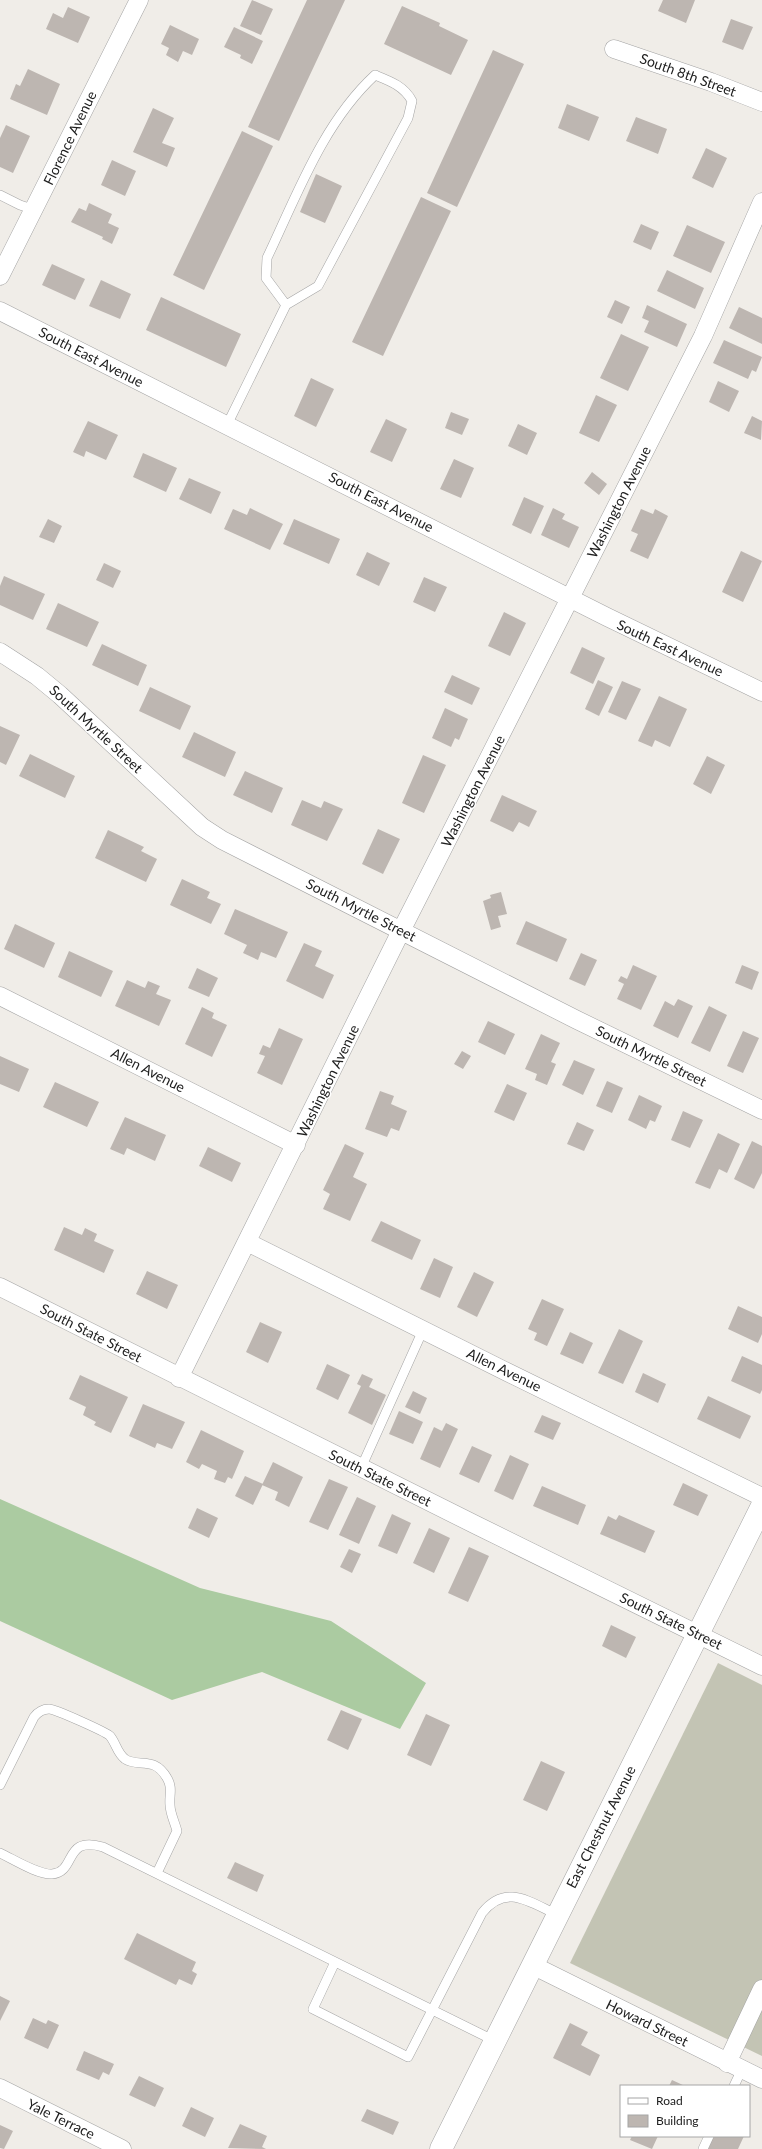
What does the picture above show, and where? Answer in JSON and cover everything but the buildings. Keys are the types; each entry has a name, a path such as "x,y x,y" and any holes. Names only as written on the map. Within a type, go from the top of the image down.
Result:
{"street":[{"name":"Florence Avenue","path":"0,276 35,210 140,0"},
{"name":"South 8th Street","path":"614,49 711,82 762,102"},
{"name":"Washington Avenue","path":"179,1378 402,931 703,336 762,202"},
{"name":"South East Avenue","path":"0,311 571,599 762,692"},
{"name":"South Myrtle Street","path":"0,652 38,676 202,827 222,840 762,1110"},
{"name":"Allen Avenue","path":"0,996 296,1145"},
{"name":"Allen Avenue","path":"247,1242 762,1497"},
{"name":"South State Street","path":"0,1287 179,1378 762,1666"},
{"name":"East Chestnut Avenue","path":"441,2149 762,1506"},
{"name":"Howard Street","path":"532,1966 762,2079"},
{"path":"735,2066 762,1990"},
{"name":"Yale Terrace","path":"0,2088 122,2149"}],"lane":[{"path":"226,425 286,305 318,286 408,118 412,101 408,94 397,85 375,74 348,104 322,146 267,258 266,278 286,305"},
{"path":"0,195 20,206 35,210"},
{"path":"360,1468 423,1330"},
{"path":"0,1785 34,1717 38,1712 45,1709 57,1711 110,1736 120,1754 126,1760 143,1762 157,1767 169,1783 172,1795 170,1805 177,1832 157,1873"},
{"path":"0,1853 42,1873 51,1874 59,1873 65,1868 75,1851 82,1845 92,1843 103,1846 495,2041"},
{"path":"335,1962 313,2009 408,2057 433,2011 482,1913 489,1903 498,1898 510,1896 521,1899 558,1915"},
{"path":"734,2085 735,2066"},
{"path":"703,2149 709,2137"}],"shaded area":[{"path":"718,1663 762,1685 762,2056 570,1963"}],"green space":[{"path":"0,1499 200,1588 331,1621 426,1683 400,1729 262,1672 172,1700 0,1621"}]}
